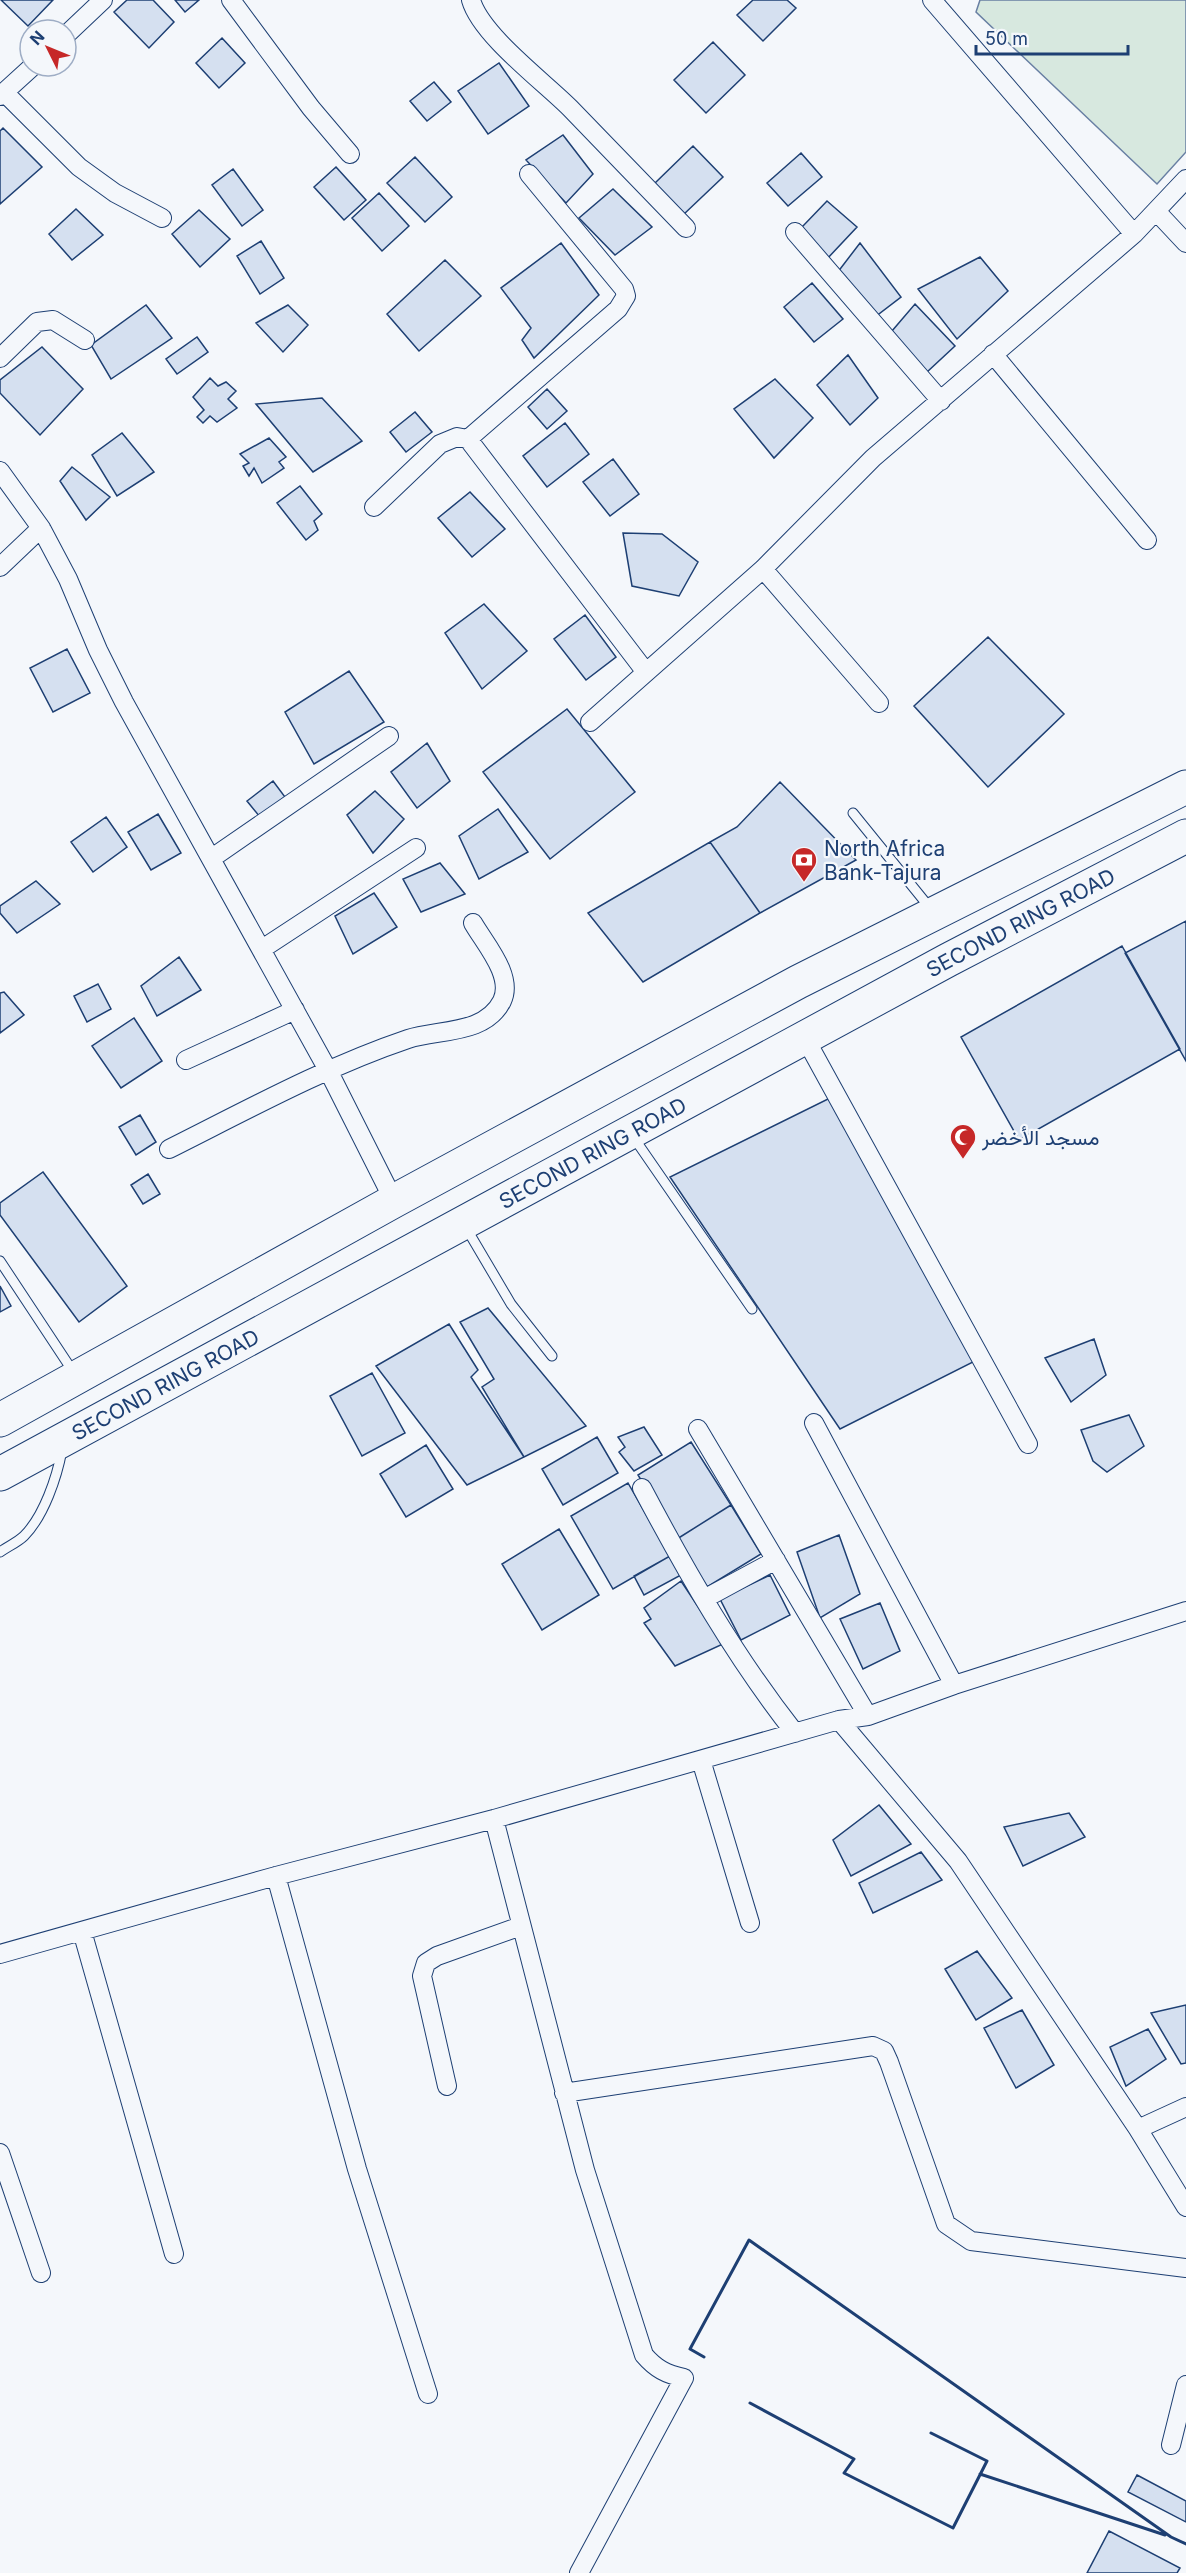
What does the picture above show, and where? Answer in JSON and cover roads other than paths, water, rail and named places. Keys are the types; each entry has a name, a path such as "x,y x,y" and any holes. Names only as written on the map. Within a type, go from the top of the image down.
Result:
{"highway":[{"path":"0,1420 394,1201 798,982 933,912 1186,787"},
{"name":"SECOND RING ROAD","path":"0,1474 948,960 1186,836"},
{"path":"1036,861 1038,885 1043,893 1057,904"},
{"path":"933,912 947,921 954,935 948,960"}],"street":[{"path":"78,24 103,0"},
{"path":"231,0 311,108 350,154"},
{"path":"471,0 478,17 505,47 568,106 686,228"},
{"path":"942,4 1134,234"},
{"path":"20,78 2,94 79,167 115,193 162,218"},
{"path":"468,440 618,309 626,296 624,289 529,174"},
{"path":"590,722 763,569 873,458 1134,234 1186,179"},
{"path":"1156,211 1186,243"},
{"path":"795,232 941,401"},
{"path":"0,358 37,322 53,320 85,340"},
{"path":"993,354 1147,540"},
{"path":"374,507 440,444 457,437 468,440 645,671"},
{"path":"0,471 41,528 68,579 98,650 124,702 329,1072 394,1201"},
{"path":"0,567 41,528"},
{"path":"763,569 879,703"},
{"path":"212,858 389,736"},
{"path":"262,949 416,848"},
{"path":"168,1149 296,1085 419,1035 463,1029 490,1014 502,1002 505,991 504,976 473,923"},
{"path":"186,1060 295,1010"},
{"path":"805,1038 1028,1444"},
{"path":"814,1423 954,1684"},
{"path":"698,1429 868,1716"},
{"path":"642,1488 704,1599 758,1686 795,1733"},
{"path":"704,1599 776,1560"},
{"path":"0,1954 276,1876 494,1819 839,1720 868,1716 954,1684 1186,1611"},
{"path":"839,1720 958,1861 1138,2129 1186,2207"},
{"path":"701,1760 750,1923"},
{"path":"494,1819 585,2170 644,2355 654,2367 669,2375 684,2378 579,2573"},
{"path":"276,1876 357,2169 428,2394"},
{"path":"447,2086 422,1976 426,1963 437,1956 521,1926"},
{"path":"81,1931 174,2254"},
{"path":"564,2093 873,2046 884,2051 889,2062 946,2224 956,2233 970,2241 1186,2268"},
{"path":"1138,2129 1186,2107"},
{"path":"0,2153 41,2273"},
{"path":"1171,2445 1186,2385"}],"lane":[{"path":"853,813 933,912"},
{"path":"630,1133 752,1309"},
{"path":"463,1223 511,1304 552,1356"},
{"path":"0,1261 76,1378"},
{"path":"0,1552 24,1536 42,1508 56,1481 64,1439"}],"place":[{"name":"North Africa Bank-Tajura","path":"804,883"},
{"name":"مسجد الأخضر","path":"963,1160"}]}
